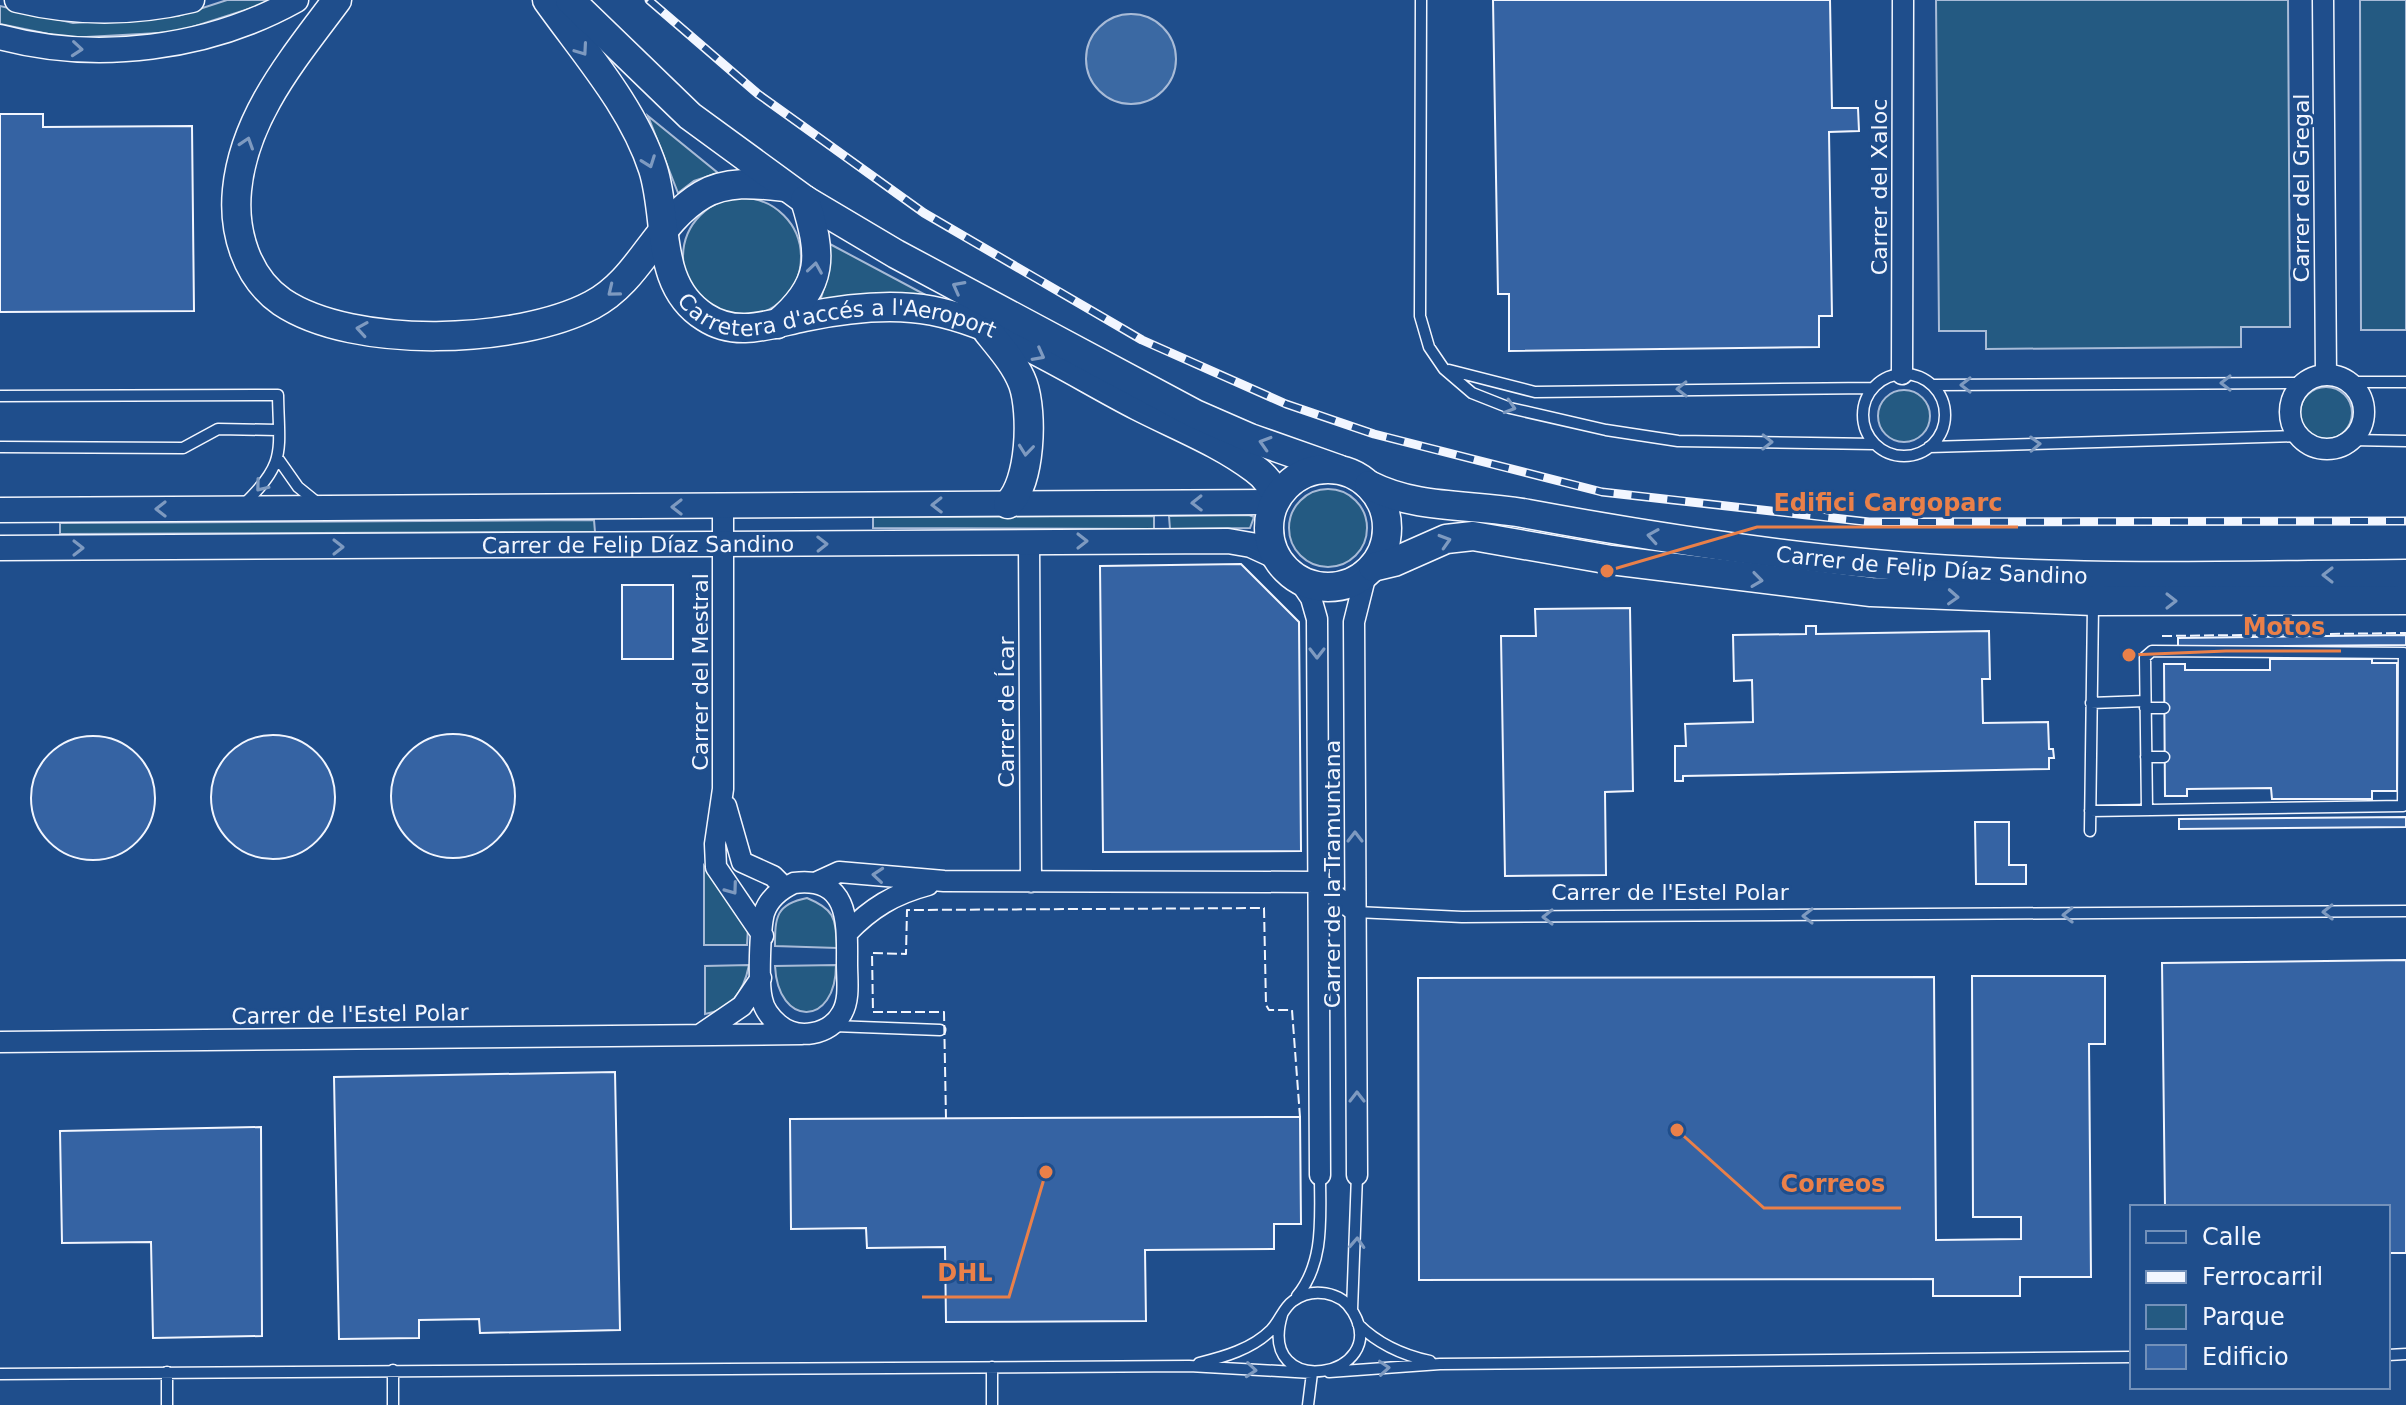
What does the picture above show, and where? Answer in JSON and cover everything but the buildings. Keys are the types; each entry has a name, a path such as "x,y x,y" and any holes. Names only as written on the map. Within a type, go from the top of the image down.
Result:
{"main road":[{"path":"337,0 271,92 252,129 239,169 237,232 255,273 281,301 319,319 367,331 463,336 510,331 568,316 610,295 662,230 689,205 716,188 743,184 795,194 817,247 814,278 801,302 777,324"},
{"name":"Carretera d'accés a l'Aeroport","path":"547,0 617,100 644,147 657,183 662,230 674,280 692,307 718,324 733,328 777,324 841,312 909,307 937,311 985,328 1227,451 1268,480 1276,499"},
{"name":"Carretera d'accés a l'Aeroport","path":"570,0 690,116 795,194 896,254 1195,414 1240,434 1338,469"},
{"path":"985,328 1014,367 1023,385 1028,412 1021,485 1008,504"},
{"path":"1338,469 1369,485 1382,504 1387,523 1384,548 1369,571 1333,587 1298,579 1275,556 1268,524 1276,499 1300,475 1338,469"},
{"name":"Carrer de Felip Díaz Sandino","path":"1369,485 1392,497 1427,505 1517,512 1703,544 1970,571 2093,588 2406,600"},
{"name":"Carrer de Felip Díaz Sandino","path":"1369,571 1446,539 1473,536 1786,584 1957,598 2093,588 2406,574"}],"street":[{"path":"17,0 92,11 134,10 192,0"},
{"path":"0,37 53,47 130,49 203,37 296,0"},
{"name":"Carrer del Xaloc","path":"1902,374 1903,0"},
{"name":"Carrer del Gregal","path":"2323,0 2326,375"},
{"path":"2326,375 2349,382 2357,390 2364,411 2363,422 2351,440 2330,449 2318,448 2299,436 2290,414 2296,392 2304,383 2326,375"},
{"name":"Carrer de Felip Díaz Sandino","path":"0,510 1008,504 1276,499"},
{"name":"Carrer del Mestral","path":"723,506 723,789 715,844 716,867 763,936"},
{"name":"Carrer de Felip Díaz Sandino","path":"0,548 1228,541 1251,545 1275,556"},
{"name":"Carrer de Ícar","path":"1029,542 1031,882"},
{"name":"Carrer de la Tramuntana","path":"1357,1175 1354,622 1369,571"},
{"name":"Carrer de la Tramuntana","path":"1298,579 1311,598 1317,619 1320,1175"},
{"name":"Carrer del Mestral","path":"723,789 731,834 742,862 773,876 784,887"},
{"path":"815,883 830,890 841,902 847,933 847,998 842,1014 831,1025 818,1033 802,1034 783,1029 769,1016 762,998 764,914 771,899 784,887 815,883 839,872 944,881 1318,882 1356,912"},
{"path":"847,933 863,916 895,894 944,881"},
{"path":"701,1034 742,1006 762,977"},
{"name":"Carrer de l'Estel Polar","path":"0,1042 802,1034"}],"lane":[{"path":"1421,0 1420,316 1429,347 1444,369 1472,393 1510,408 1606,430 1678,441 1875,444 1896,455 1919,453 1929,447 1944,423 1944,409 1932,385"},
{"path":"1444,369 1535,392 1872,388"},
{"path":"1875,444 1863,423 1866,398 1881,380 1902,374 1913,374 1932,385 2304,383"},
{"path":"2349,382 2406,382"},
{"path":"0,396 278,395 279,460 298,487 323,508"},
{"path":"0,447 183,448 218,429 278,430"},
{"path":"1929,447 2299,436"},
{"path":"2351,440 2406,441"},
{"path":"239,509 262,487 279,460"},
{"path":"2090,831 2093,588"},
{"path":"2090,811 2403,806 2400,707 2404,653 2152,651 2145,657 2147,809"},
{"path":"2091,703 2145,704 2164,708"},
{"path":"2146,757 2164,757"},
{"name":"Carrer de l'Estel Polar","path":"1356,912 1462,917 2406,911"},
{"path":"831,1025 940,1030"},
{"path":"1189,1366 1229,1356 1271,1330 1305,1286 1317,1250 1320,1175"},
{"path":"1357,1175 1352,1310 1358,1324 1370,1336 1393,1349 1440,1364"},
{"path":"1294,1300 1318,1292 1332,1294 1352,1310"},
{"path":"1282,1315 1278,1338 1282,1351 1290,1362 1312,1373"},
{"path":"1329,1372 1342,1366 1356,1348 1358,1324"},
{"path":"0,1374 1189,1366 1312,1373 1440,1364 2130,1357"},
{"path":"992,1367 992,1405"},
{"path":"393,1370 393,1405"},
{"path":"167,1372 167,1405"},
{"path":"1308,1405 1312,1373"}],"green space":[{"path":"227,0 276,0 177,32 68,38 0,24 0,6 73,23 178,16"},
{"path":"1936,0 2288,0 2290,327 2241,327 2241,347 1986,349 1986,331 1939,331"},
{"path":"2360,0 2406,0 2406,330 2361,330"},
{"path":"648,116 718,173 694,181 678,193"},
{"path":"742,198 764,203 784,215 796,235 801,257 796,279 784,299 764,311 742,316 720,311 700,299 688,279 683,257 688,235 700,215 720,203"},
{"path":"828,243 935,300 820,301 827,279"},
{"path":"2326,387 2345,394 2352,413 2345,432 2326,439 2307,432 2300,413 2307,394"},
{"path":"1904,390 1922,398 1930,416 1922,434 1904,442 1886,434 1878,416 1886,398"},
{"path":"1320,489 1336,489 1350,495 1361,506 1367,528 1361,550 1350,561 1336,567 1320,567 1306,561 1295,550 1289,536 1289,520 1295,506 1306,495"},
{"path":"1154,516 1154,529 873,528 873,517"},
{"path":"1169,516 1254,517 1250,528 1170,529"},
{"path":"594,520 595,532 60,534 60,523"},
{"path":"704,866 748,928 747,945 704,945"},
{"path":"807,898 824,907 832,916 837,948 775,946 779,913 789,904"},
{"path":"749,965 744,983 735,998 723,1008 705,1014 705,966"},
{"path":"836,965 834,985 827,1000 817,1009 807,1012 796,1009 786,1001 778,986 775,966"}],"shaded area":[{"path":"1131,14 1148,18 1163,27 1172,42 1176,59 1172,76 1163,91 1148,100 1131,104 1114,100 1099,91 1090,76 1086,59 1090,42 1099,27 1114,18"}],"railway":[{"path":"649,0 758,94 924,213 1142,340 1286,404 1374,434 1602,492 1869,522 2406,521"}],"fence":[{"path":"2162,636 2406,633"},
{"path":"946,1119 944,1012 873,1012 872,953 906,954 907,910 1264,908 1266,1005 1269,1010 1292,1010 1300,1117"}],"place":[{"name":"Edifici Cargoparc","path":"1607,571"},
{"name":"Motos","path":"2129,655"},
{"name":"Correos","path":"1677,1130"},
{"name":"DHL","path":"1046,1172"}]}
